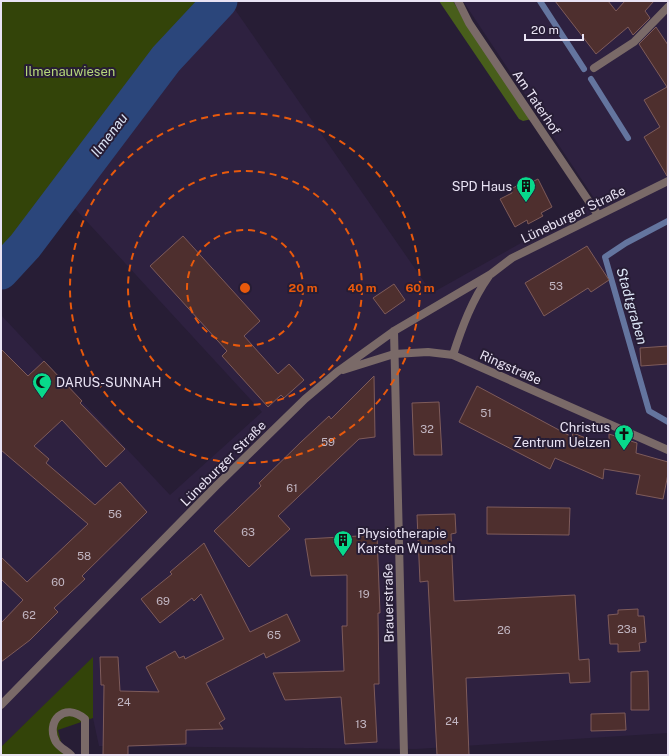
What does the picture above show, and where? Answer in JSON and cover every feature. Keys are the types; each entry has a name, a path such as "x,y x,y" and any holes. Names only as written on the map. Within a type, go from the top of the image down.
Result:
{"street":[{"name":"Am Taterhof","path":"458,1 469,24 598,215"},
{"path":"594,68 634,42 668,7"},
{"name":"Lüneburger Straße","path":"1,705 216,486 305,399 337,372 394,331 491,274 512,258 668,182"},
{"name":"Lüneburger Straße","path":"453,355 462,327 475,299 491,274"},
{"name":"Brauerstraße","path":"394,331 404,755"},
{"name":"Ringstraße","path":"337,372 394,354 428,352 453,355 668,450"},
{"path":"71,755 57,743 53,733 54,722 60,715 69,711 77,712 85,719 85,755"}],"shaded area":[{"path":"220,1 229,1 432,293 596,201 463,1 668,1 668,733 416,749 99,746 93,718 93,658 1,747 1,315 170,495 262,412 68,201 166,59"}],"green space":[{"name":"Ilmenauwiesen","path":"1,1 220,1 166,59 25,246 1,272"},
{"path":"439,1 453,1 467,25 532,119 523,121 519,119"},
{"path":"93,657 93,718 58,730 64,755 1,755 1,747"}],"building":[{"path":"555,1 608,1 616,11 625,1 654,1 645,11 650,18 633,35 628,27 596,54"},
{"path":"656,27 668,45 667,176 644,137 660,127 644,100 667,87 639,44"},
{"name":"SPD Haus","path":"538,179 552,207 541,213 543,216 528,224 527,220 515,227 500,199 512,193 511,189 524,182 526,185"},
{"path":"183,236 260,321 244,336 278,374 289,364 304,380 284,398 281,395 268,407 222,356 227,351 150,266"},
{"path":"587,246 609,280 591,292 588,288 544,316 525,283"},
{"path":"394,284 405,300 385,314 373,298"},
{"path":"668,346 668,364 641,366 640,348"},
{"path":"1,349 28,376 44,361 82,401 80,403 125,449 106,467 62,420 34,446 49,459 46,463 95,505 120,482 147,512 82,576 85,579 54,608 58,612 30,640 1,662 1,623 23,600 1,579 1,557 27,582 88,524 1,450"},
{"path":"374,376 375,437 359,439 278,516 290,529 249,567 214,531 261,486 259,483 301,442 329,416 331,419"},
{"path":"477,386 572,437 573,433 609,447 609,434 637,443 636,453 668,462 668,474 663,499 636,494 640,475 604,469 603,479 555,458 550,469 459,422"},
{"path":"439,402 442,455 414,455 412,403"},
{"path":"487,507 570,508 569,535 487,534"},
{"path":"455,514 456,533 451,534 454,601 575,595 579,660 589,659 590,682 570,683 569,673 466,678 469,755 437,755 428,581 420,582 417,515"},
{"path":"377,535 380,613 378,613 379,684 374,684 377,742 345,744 341,697 285,700 273,673 344,671 342,626 347,626 347,575 311,576 305,539"},
{"path":"204,543 250,632 287,614 300,641 266,658 264,653 206,683 225,719 219,723 223,729 186,730 186,744 128,746 128,755 103,755 104,685 101,685 100,657 118,657 120,691 159,692 146,667 175,651 179,658 184,656 185,659 224,639 201,594 194,601 192,598 160,623 141,599 172,574 170,572"},
{"path":"638,609 638,616 644,616 646,642 639,643 640,651 618,652 618,644 610,644 608,615 618,614 618,610"},
{"path":"648,671 649,710 631,710 631,672"},
{"path":"625,713 626,730 591,731 591,714"}],"waterway":[{"name":"Ilmenau","path":"1,272 25,246 166,59 220,1"},
{"name":"Stadtgraben","path":"540,1 584,69"},
{"name":"Stadtgraben","path":"591,79 628,138"},
{"name":"Stadtgraben","path":"668,221 626,243 605,257 649,411 668,422"}],"place":[{"name":"SPD Haus","path":"526,203"},
{"name":"DARUS-SUNNAH","path":"42,399"},
{"name":"Christus Zentrum Uelzen","path":"624,451"},
{"name":"Physiotherapie Karsten Wunsch","path":"343,557"}]}
